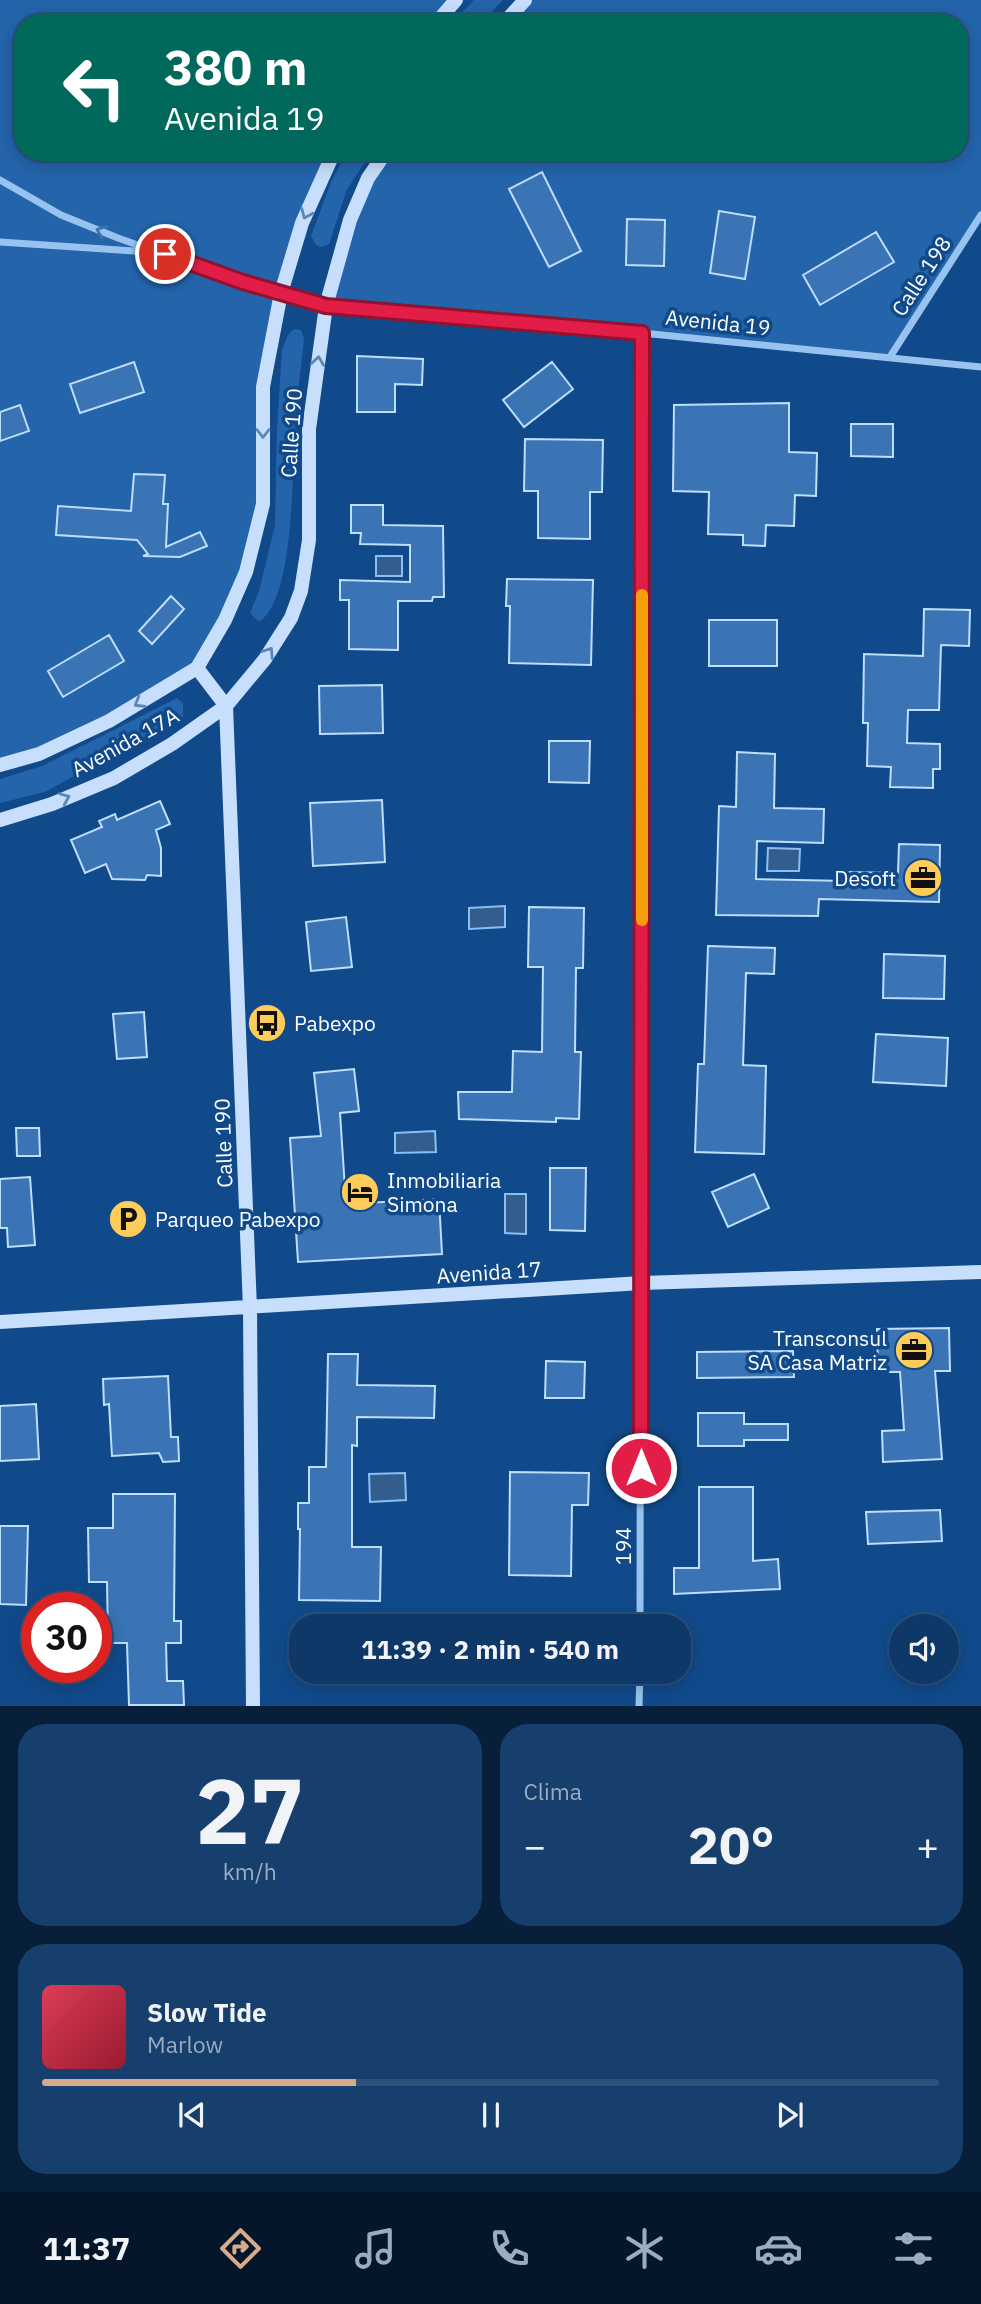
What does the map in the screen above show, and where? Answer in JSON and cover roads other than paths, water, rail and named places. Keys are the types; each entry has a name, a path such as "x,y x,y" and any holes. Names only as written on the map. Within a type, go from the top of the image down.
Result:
{"main road":[{"path":"444,14 456,0"},
{"path":"512,14 525,0"},
{"name":"Calle 190","path":"197,668 225,620 246,572 263,504 263,387 281,293 302,223 330,161"},
{"name":"Calle 190","path":"253,1706 250,1309 226,706 265,659 291,618 301,591 309,540 309,429 326,306 350,220 368,178 380,161"},
{"path":"197,668 226,706"},
{"name":"Avenida 17A","path":"0,765 39,754 109,721 197,668"},
{"name":"Avenida 17A","path":"0,820 52,804 114,778 172,744 226,706"},
{"name":"Avenida 17","path":"0,1322 250,1309 642,1283 981,1272"}],"street":[{"path":"0,180 61,215 165,254"},
{"name":"Calle 198","path":"890,357 981,215"},
{"path":"0,242 165,254"},
{"name":"Avenida 19","path":"165,254 243,282 326,306 642,333 981,367"},
{"name":"194","path":"640,1614 642,333"},
{"path":"639,1706 640,1684"}],"place":[{"name":"Desoft","path":"923,878"},
{"name":"Pabexpo","path":"267,1023"},
{"name":"Inmobiliaria Simona","path":"360,1192"},
{"name":"Parqueo Pabexpo","path":"128,1219"},
{"name":"Transconsul SA Casa Matriz","path":"914,1350"}]}
